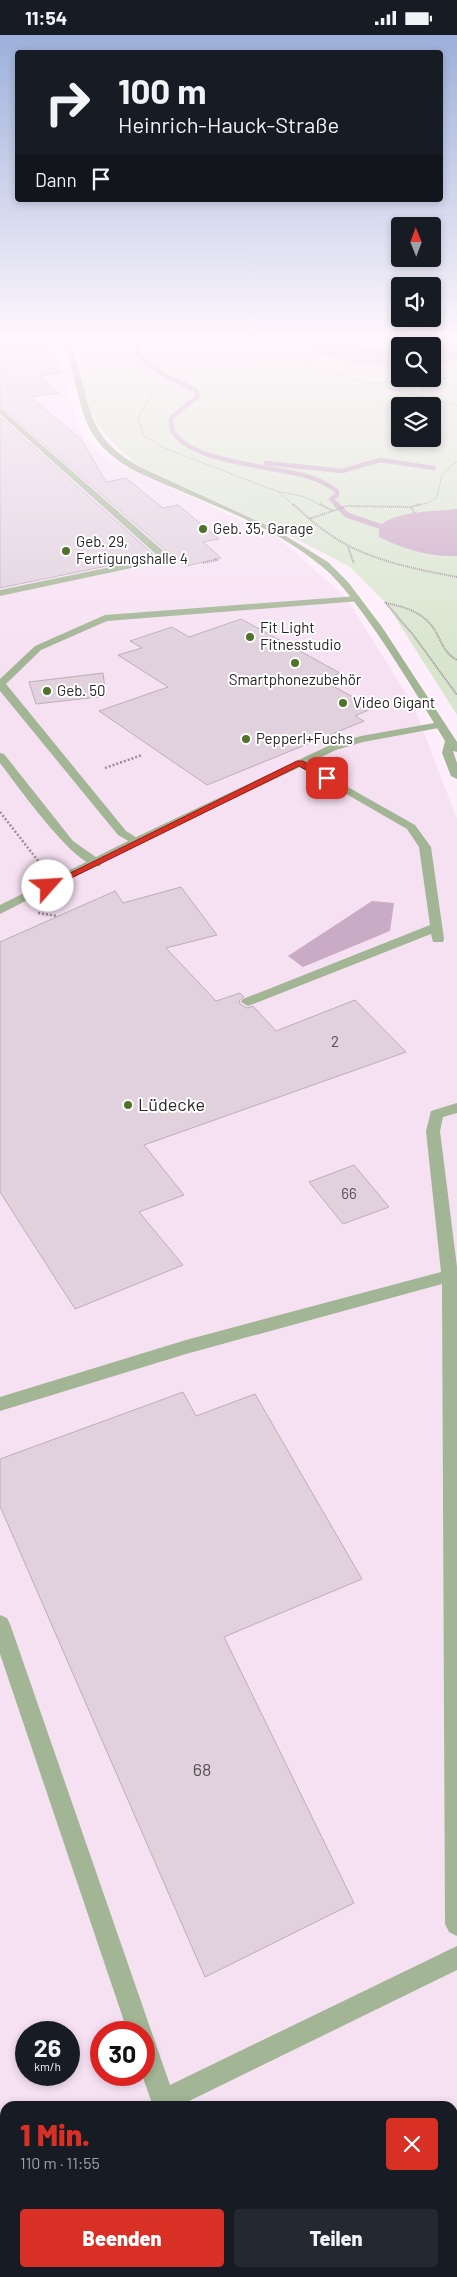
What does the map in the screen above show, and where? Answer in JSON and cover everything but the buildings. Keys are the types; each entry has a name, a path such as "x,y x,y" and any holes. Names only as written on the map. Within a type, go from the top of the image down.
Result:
{"street":[{"path":"0,593 166,558 38,445"},
{"path":"105,445 114,455 137,468 280,535 318,559 337,576 357,599 389,643 453,745 447,753 457,776"},
{"path":"136,841 122,833 0,684 38,648 106,618 222,607 357,599"},
{"path":"0,910 96,863 136,841 300,763 361,739 440,725"},
{"path":"0,756 69,843 96,863"},
{"path":"248,1002 437,933 425,847 410,827 300,763"},
{"path":"457,1108 436,1114 433,1131 450,1276 457,1924"},
{"path":"0,1404 186,1347 450,1276"},
{"path":"0,1624 136,2021"},
{"path":"155,2077 163,2101 457,1958"}],"path":[{"path":"159,445 276,491 285,496 309,519 348,546 406,568 457,577"},
{"path":"309,519 353,505 411,507 430,502 437,497 442,475 457,461"},
{"path":"276,491 305,497 334,511"},
{"path":"411,507 415,513"},
{"path":"348,546 354,565"},
{"path":"203,563 216,560 214,558"},
{"path":"380,595 414,635 457,695"},
{"path":"386,603 403,606 418,613 434,627 441,646 457,660"},
{"path":"105,768 142,755"},
{"path":"0,812 39,862"}],"shaded area":[{"path":"0,445 91,445 101,456 276,536 345,596 413,704 457,819 457,2101 0,2101"},
{"path":"457,509 457,556 436,555 416,551 379,537 379,526 396,517 406,514"},
{"path":"372,901 394,903 390,931 303,967 288,956"}],"green space":[{"path":"115,445 391,445 391,447 441,447 441,445 457,445 457,715 386,603 350,567 285,533 139,466"}],"waterway":[{"path":"187,445 216,457 318,480 337,491 337,495 331,499 347,515 379,526"},
{"path":"266,463 342,471 380,460 434,468"}],"place":[{"name":"Geb. 35, Garage","path":"203,529"},
{"name":"Geb. 29, Fertigungshalle 4","path":"66,551"},
{"name":"Fit Light Fitnesstudio","path":"250,637"},
{"name":"Smartphonezubehör","path":"295,663"},
{"name":"Geb. 50","path":"47,691"},
{"name":"Video Gigant","path":"343,703"},
{"name":"Pepperl+Fuchs","path":"246,739"},
{"name":"Lüdecke","path":"128,1105"}],"route":[{"path":"48,886 136,841 300,763 327,778"}]}
